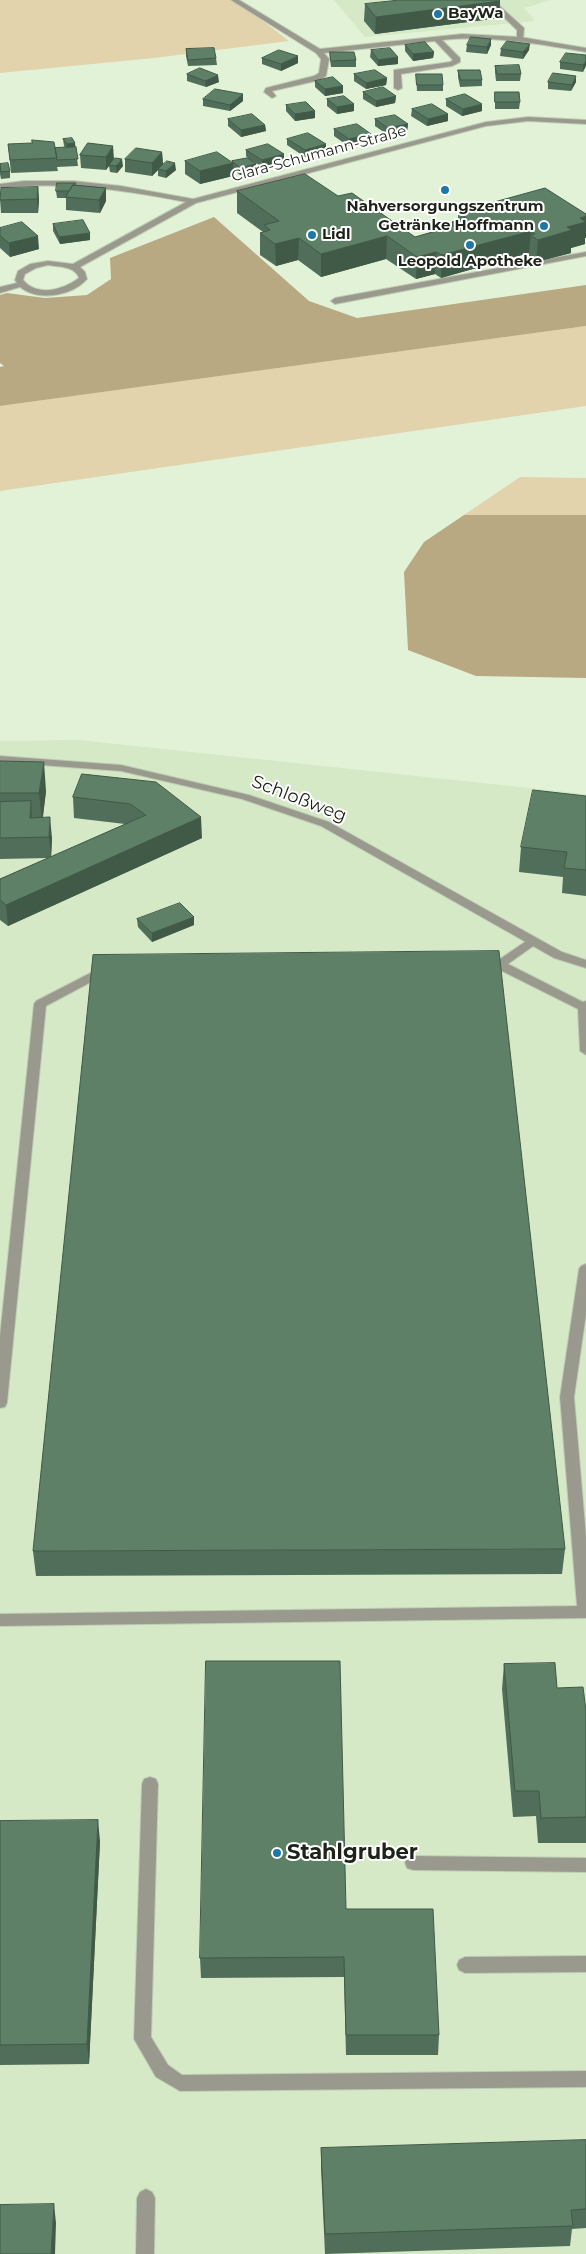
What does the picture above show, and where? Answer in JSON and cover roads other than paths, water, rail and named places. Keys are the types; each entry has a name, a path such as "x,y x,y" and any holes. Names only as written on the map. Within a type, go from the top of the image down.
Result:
{"street":[{"path":"234,0 319,51 325,59 323,74 317,78 269,90 272,96"},
{"path":"489,0 521,30 520,39"},
{"path":"319,51 470,36 520,39 586,50"},
{"path":"398,88 397,72 452,64 456,60 437,39"},
{"name":"Clara-Schumann-Straße","path":"74,267 193,201 486,124 528,119 586,122"},
{"path":"0,186 54,183 92,184 130,188 193,201"},
{"path":"335,301 586,254"},
{"path":"48,264 74,267 81,272 83,279 75,287 60,292 41,292 29,289 21,284 19,280 21,273 33,266 48,264"},
{"path":"0,290 21,284"},
{"name":"Schloßweg","path":"0,759 121,768 246,796 326,824 558,956 586,964"},
{"path":"500,965 532,941"},
{"path":"0,1403 40,1004 114,965"},
{"path":"470,965 500,965 585,1006 586,1050"},
{"path":"0,1620 585,1612 566,1397 586,1270"},
{"path":"150,1784 142,2039 162,2071 180,2083 586,2079"},
{"path":"412,1863 586,1865"},
{"path":"465,1965 586,1964"},
{"path":"144,2254 146,2198"}],"place":[{"name":"BayWa","path":"438,14"},
{"name":"Nahversorgungszentrum","path":"445,190"},
{"name":"Getränke Hoffmann","path":"544,226"},
{"name":"Lidl","path":"312,235"},
{"name":"Leopold Apotheke","path":"470,245"},
{"name":"Stahlgruber","path":"277,1853"}]}
